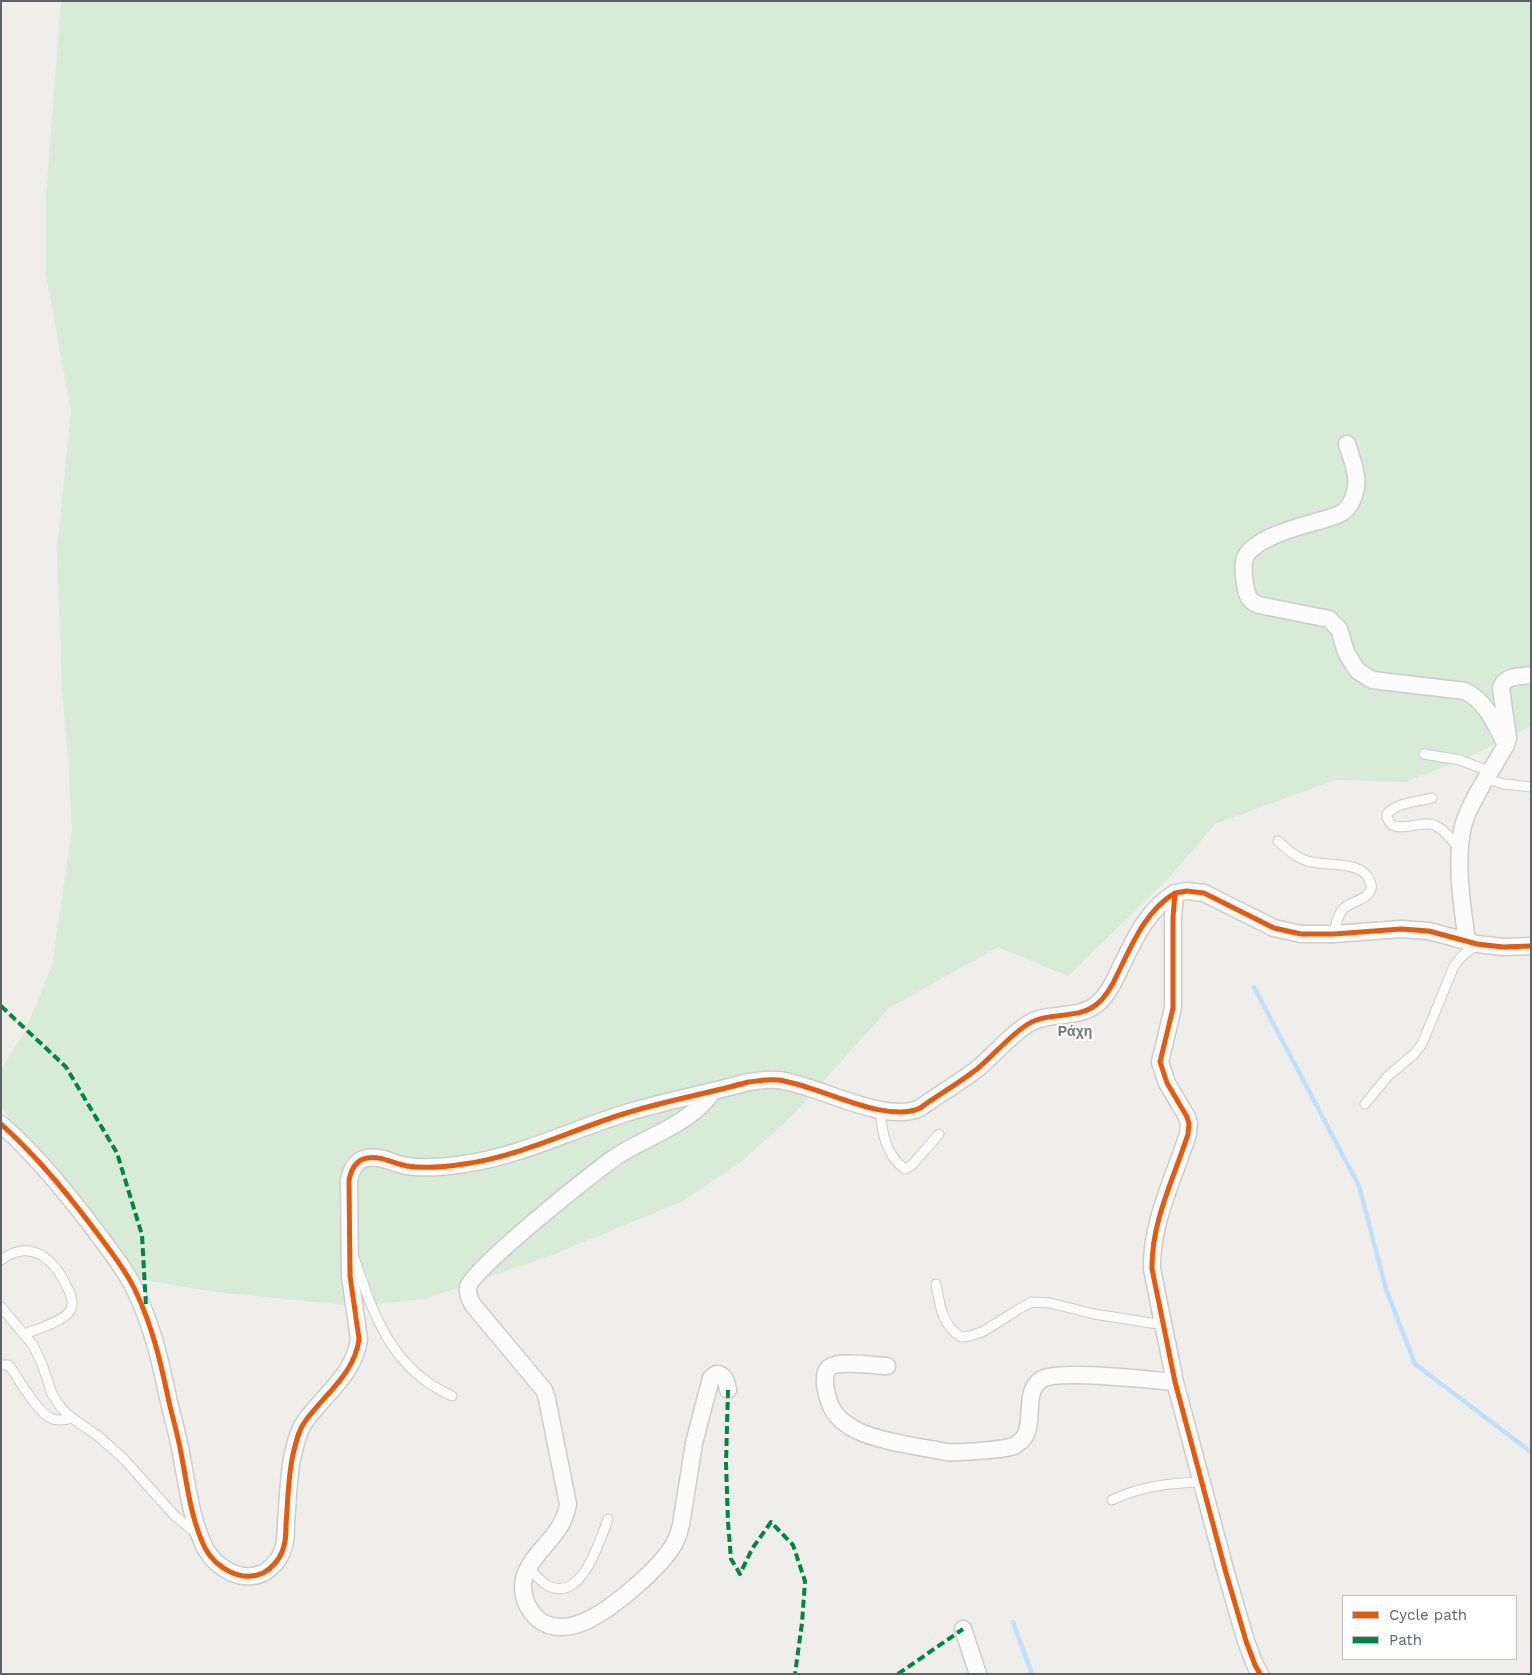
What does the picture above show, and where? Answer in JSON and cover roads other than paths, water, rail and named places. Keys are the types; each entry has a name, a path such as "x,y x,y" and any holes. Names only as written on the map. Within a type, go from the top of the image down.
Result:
{"street":[{"path":"1347,444 1357,480 1357,490 1348,506 1340,514 1260,542 1251,549 1244,564 1247,596 1259,606 1329,619 1339,628 1346,652 1353,664 1358,671 1372,680 1464,691 1473,695 1488,711 1506,745"},
{"path":"1472,943 1461,888 1460,850 1464,826 1469,811 1506,745 1508,731 1502,684 1508,678 1531,674"},
{"path":"4,1129 44,1166 67,1194 107,1247 135,1289 146,1314 158,1351 190,1500 201,1538 213,1560 222,1568 240,1576 250,1576 262,1573 270,1568 282,1552 285,1538 292,1457 300,1431 305,1421 343,1376 358,1349 359,1340 350,1276 349,1180 350,1171 364,1158 373,1157 421,1168 438,1168 469,1163 527,1149 623,1114 766,1079 790,1082 880,1110 913,1112 977,1069 1028,1024 1045,1018 1086,1011 1097,1004 1108,992 1145,923 1157,906 1174,893 1186,891 1204,893 1274,928 1301,934 1334,934 1401,929 1429,931 1472,943 1503,947 1531,946"},
{"path":"1174,893 1173,1008 1160,1062 1167,1083 1187,1117 1189,1124 1188,1134 1162,1207 1154,1236 1152,1269 1175,1382 1226,1573 1246,1641 1260,1674"},
{"path":"712,1093 706,1101 686,1118 616,1157 576,1188 495,1257 475,1276 468,1287 468,1296 473,1305 538,1382 547,1399 568,1504 563,1523 528,1566 523,1581 524,1598 530,1610 542,1623 552,1626 572,1626 587,1620 608,1607 633,1587 672,1549 678,1538 694,1443 711,1378 716,1374 722,1376 726,1380 728,1390"},
{"path":"888,1366 844,1364 829,1367 825,1379 827,1400 831,1408 842,1421 858,1431 881,1438 956,1453 1013,1446 1023,1439 1028,1425 1033,1392 1036,1385 1045,1378 1055,1376 1108,1376 1175,1382"},
{"path":"963,1629 978,1674"}],"lane":[{"path":"1424,754 1460,760 1504,784 1531,787"},
{"path":"1432,798 1392,809 1387,814 1390,824 1395,827 1430,824 1437,826 1460,850"},
{"path":"1278,841 1291,853 1307,861 1349,866 1361,871 1368,877 1372,884 1372,889 1366,896 1343,909 1337,921 1334,934"},
{"path":"1365,1104 1388,1076 1422,1044 1454,966 1472,943"},
{"path":"880,1110 884,1140 893,1157 905,1169 909,1168 940,1134"},
{"path":"350,1248 372,1308 387,1338 414,1372 426,1383 452,1396"},
{"path":"1,1260 16,1253 29,1251 39,1253 55,1266 71,1295 71,1310 65,1317 25,1334"},
{"path":"936,1284 943,1318 951,1329 961,1337 984,1331 1032,1302 1050,1303 1094,1314 1164,1326"},
{"path":"1,1307 33,1345 42,1364 52,1394 62,1409 123,1458 174,1515 201,1538"},
{"path":"1,1365 8,1365 11,1368 47,1416 55,1420 72,1418"},
{"path":"1112,1500 1142,1488 1202,1482"},
{"path":"528,1566 543,1583 551,1587 570,1587 575,1584 586,1569 608,1520"}],"waterway":[{"path":"1254,987 1359,1186 1386,1289 1415,1364 1531,1452"},
{"path":"1013,1622 1032,1674"}],"district":[{"name":"Ράχη","path":"1075,1032"}]}
